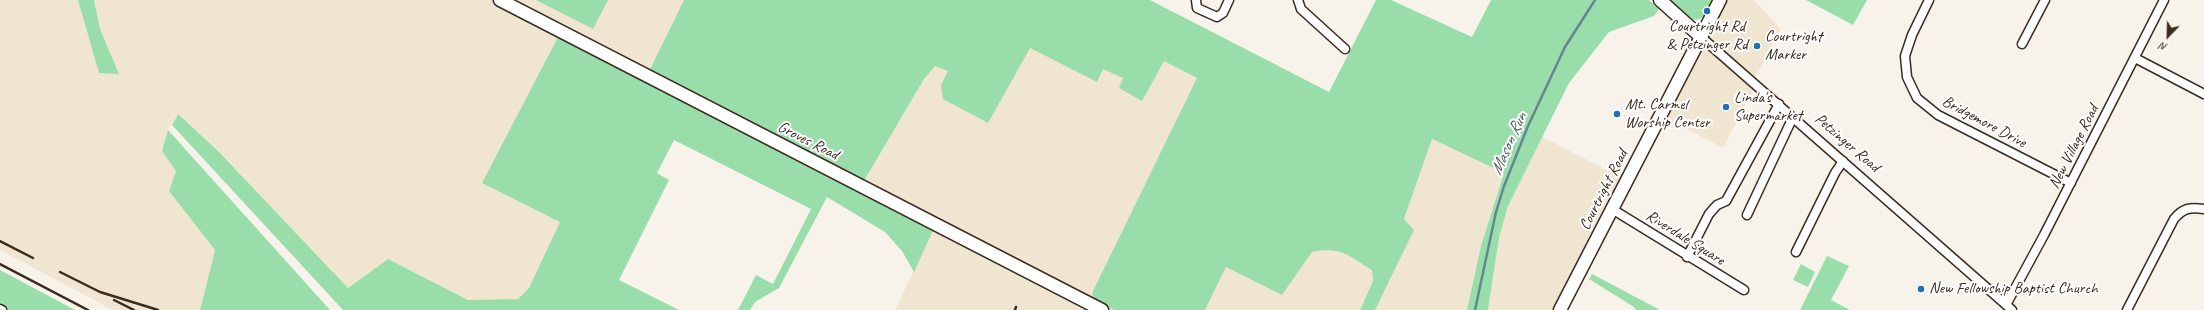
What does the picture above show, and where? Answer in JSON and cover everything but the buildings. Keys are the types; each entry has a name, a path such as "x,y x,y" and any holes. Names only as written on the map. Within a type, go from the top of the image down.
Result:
{"street":[{"name":"Groves Road","path":"500,0 1102,310"},
{"path":"1196,0 1197,8 1217,17 1222,13 1229,0"},
{"path":"1298,0 1301,9 1345,49"},
{"name":"Petzinger Road","path":"1660,0 2009,307"},
{"name":"Courtright Road","path":"1560,310 1720,0"},
{"name":"Bridgemore Drive","path":"1930,0 1908,46 1905,66 1907,77 1917,98 1930,111 2071,183"},
{"path":"2022,44 2045,0"},
{"name":"New Village Road","path":"2009,307 2164,0"},
{"path":"2135,58 2204,94"},
{"path":"1687,256 1709,214 1717,205 1726,201 1779,104"},
{"path":"1747,214 1793,117"},
{"path":"1796,252 1835,173 1843,161"},
{"path":"2127,310 2174,219 2180,212 2189,207 2204,208"},
{"name":"Riverdale Square","path":"1612,209 1744,290"}],"shaded area":[{"path":"0,0 78,0 99,72 118,74 100,29 94,0 684,0 644,80 558,37 483,183 561,222 529,288 518,299 468,300 388,259 348,288 219,152 177,115 168,130 176,171 169,191 215,250 200,310 113,310 0,250"},
{"path":"1726,0 1754,0 1781,29 1751,85 1754,88 1723,148 1665,117"},
{"path":"1030,48 1097,82 1103,68 1123,78 1164,61 1198,78 1092,293 1095,300 1114,310 895,310 934,228 859,190 924,79 935,66 948,71 941,85"},
{"path":"1541,136 1624,179 1556,310 1488,310 1499,238 1508,206"},
{"path":"1432,139 1504,173 1481,246 1467,310 1375,310 1414,230 1404,219"},
{"path":"1330,248 1342,252 1372,270 1373,281 1360,310 1205,310 1226,267 1282,295 1312,252"}],"green space":[{"path":"78,0 94,0 100,29 119,74 99,73"},
{"path":"536,0 608,0 593,29"},
{"path":"684,0 1150,0 1329,92 1376,0 1391,0 1472,37 1491,0 1649,0 1659,9 1654,16 1609,32 1569,83 1508,206 1499,238 1488,310 1467,310 1481,246 1504,173 1432,139 1404,219 1414,230 1375,310 1360,310 1373,281 1372,270 1338,251 1322,250 1312,252 1282,295 1226,267 1205,310 1114,310 1095,300 1092,293 1197,78 1164,61 1142,101 1119,88 1123,78 1103,69 1097,82 1030,48 988,123 943,99 941,85 948,71 935,66 924,79 864,181 649,71"},
{"path":"1670,0 1715,0 1703,16 1694,20"},
{"path":"1806,0 1867,0 1853,25"},
{"path":"558,37 934,228 914,272 902,251 885,232 827,197 779,288 755,302 750,310 738,310 756,275 773,284 811,209 674,140 657,173 669,180 619,280 679,310 343,310 172,125 178,114 219,152 348,288 388,259 468,300 518,299 529,288 560,222 482,183"},
{"path":"168,130 330,310 200,310 215,250 169,191 176,171 162,151"},
{"path":"1827,256 1849,266 1831,300 1850,310 1800,310"},
{"path":"1801,264 1815,272 1808,287 1793,280"},
{"path":"0,270 75,310 8,310 0,304"},
{"path":"1592,274 1660,310 1636,310 1634,307 1589,279"}],"waterway":[{"name":"Mason Run","path":"1475,310 1496,212 1504,186 1528,126 1565,47 1595,0"}],"railway":[{"path":"0,241 33,258"},
{"path":"0,264 88,310"},
{"path":"60,272 100,292 158,310"},
{"path":"114,300 134,310"}],"place":[{"name":"Courtright Rd & Petzinger Rd","path":"1707,11"},
{"name":"Courtright Marker","path":"1757,46"},
{"name":"Linda's Supermarket","path":"1726,107"},
{"name":"Mt. Carmel Worship Center","path":"1617,114"},
{"name":"New Fellowship Baptist Church","path":"1921,289"}]}
